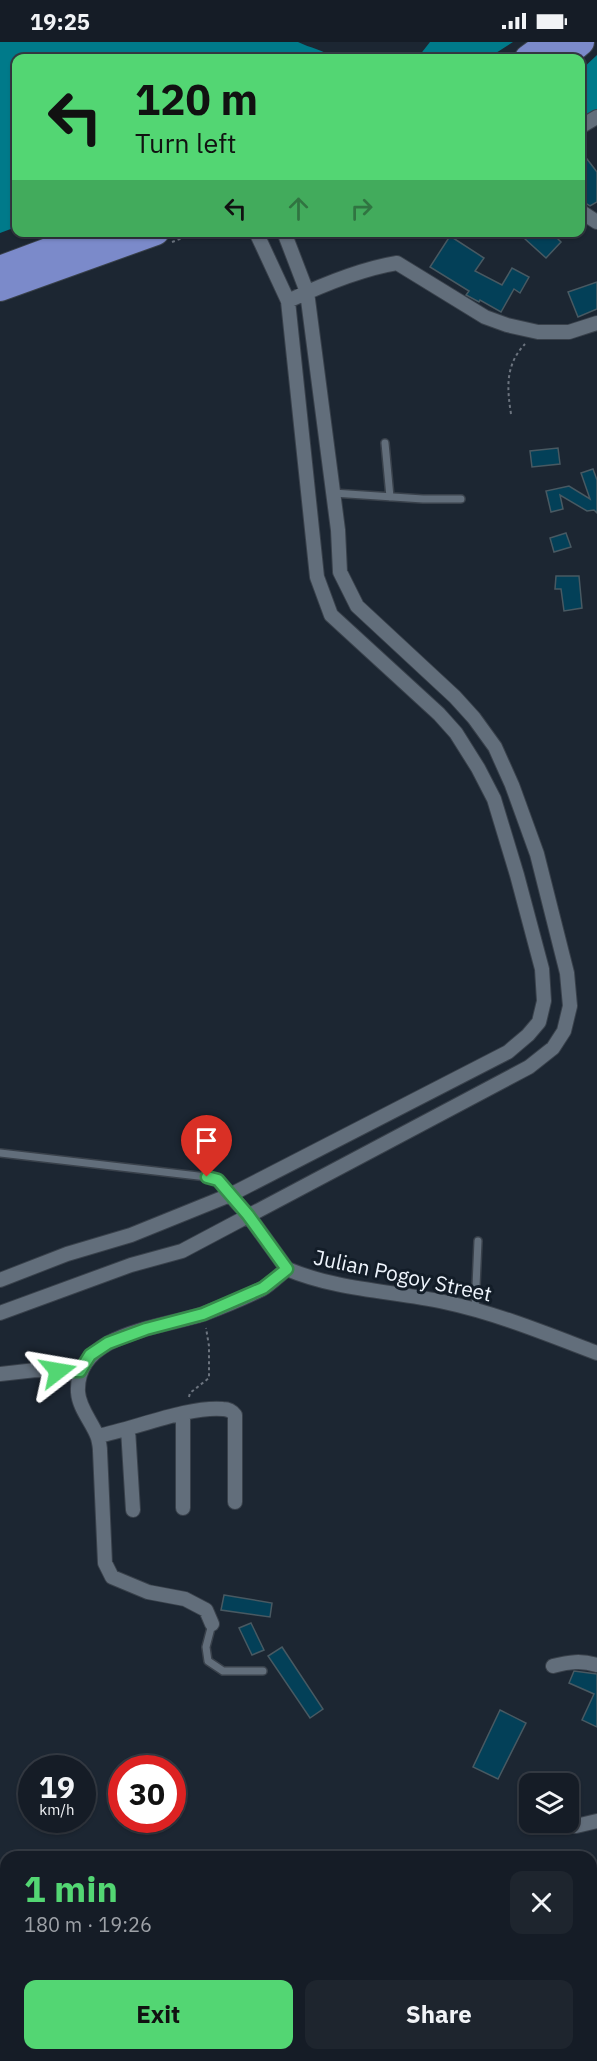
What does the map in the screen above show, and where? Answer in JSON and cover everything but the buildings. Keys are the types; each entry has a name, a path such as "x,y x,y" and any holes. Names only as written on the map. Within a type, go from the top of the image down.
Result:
{"highway":[{"path":"534,54 550,42"},
{"path":"567,54 581,42"},
{"path":"0,288 142,237"},
{"path":"0,269 72,238"}],"street":[{"path":"0,1280 67,1254 131,1235 230,1195 508,1052 539,1022 544,1001 542,969 518,875 494,799 478,768 456,734 439,714 331,615 320,587 310,524 288,301 258,237"},
{"path":"0,1313 131,1265 182,1251 530,1066 553,1048 564,1030 570,1006 567,972 537,854 512,785 495,747 455,697 357,606 340,572 338,530 307,292 286,237"},
{"path":"288,301 307,292 397,263 485,317 538,332 569,332 597,323"},
{"path":"230,1195 248,1215 287,1269"},
{"name":"Julian Pogoy Street","path":"80,1371 90,1355 108,1343 146,1329 203,1314 263,1288 287,1269 331,1284 390,1292 475,1309 597,1353"},
{"path":"0,1374 36,1370 80,1371 78,1394 87,1419 98,1436 105,1563 112,1577 148,1592 185,1599 206,1610 212,1623"},
{"path":"98,1436 183,1414 222,1408 232,1412 235,1415 235,1502"},
{"path":"183,1414 183,1508"},
{"path":"128,1429 133,1510"},
{"path":"553,1666 571,1661 597,1665"},
{"path":"579,1825 597,1821"}],"lane":[{"path":"385,443 390,497"},
{"path":"333,493 460,499"},
{"path":"0,1153 207,1177 218,1180 230,1195"},
{"path":"475,1309 477,1241"},
{"path":"212,1623 206,1647 208,1661 223,1671 263,1671"}],"path":[{"path":"511,414 507,388 510,370 520,349 538,332"},
{"path":"183,1414 190,1393 209,1378 208,1346 203,1314"}],"water":[{"path":"0,42 298,42 328,54 12,54 12,228 0,233"},
{"path":"430,42 513,42 494,54 421,54"},
{"path":"597,55 597,112 585,119 585,66"}],"route":[{"path":"58,1371 80,1371 90,1355 108,1343 146,1329 203,1314 263,1288 287,1269 248,1215 218,1180 207,1177"}]}
